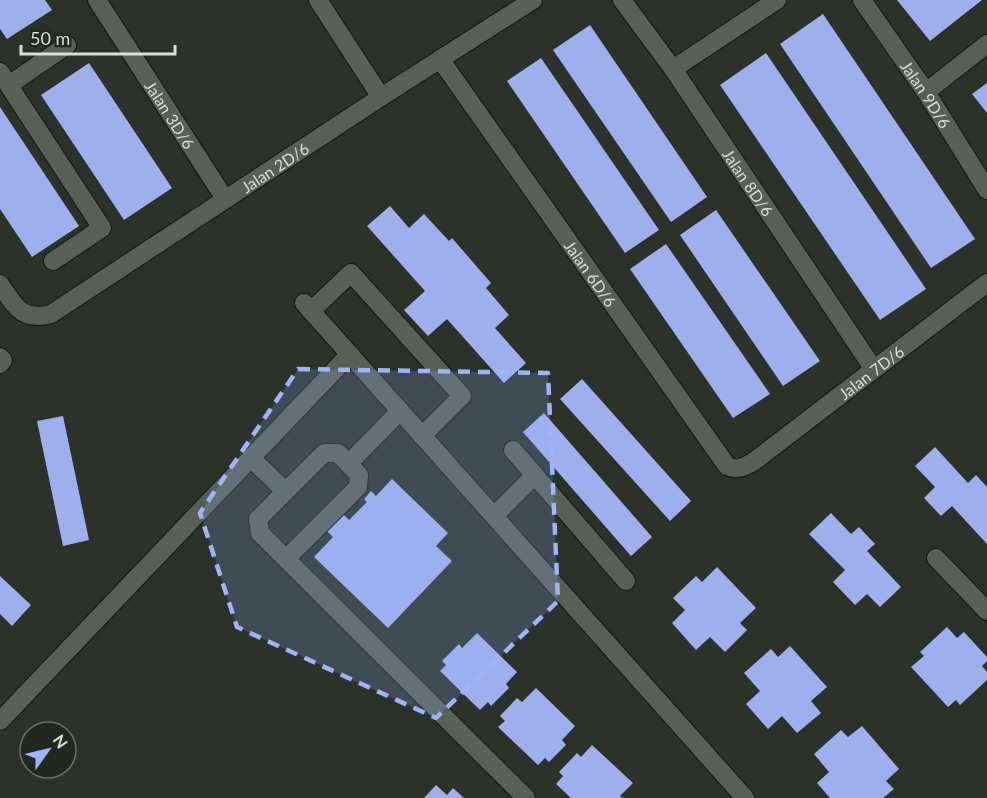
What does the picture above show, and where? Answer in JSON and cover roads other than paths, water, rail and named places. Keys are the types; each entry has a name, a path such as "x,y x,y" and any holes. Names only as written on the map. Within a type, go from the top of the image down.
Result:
{"street":[{"name":"Jalan 3D/6","path":"97,0 225,199"},
{"path":"318,0 381,97"},
{"name":"Jalan 2D/6","path":"0,284 14,305 32,317 51,314 533,0"},
{"name":"Jalan 8D/6","path":"622,0 673,69 873,368"},
{"path":"673,69 777,0"},
{"name":"Jalan 9D/6","path":"862,0 926,92 987,190"},
{"path":"926,92 987,44"},
{"path":"53,261 102,228 4,78 67,45"},
{"name":"Jalan 6D/6","path":"440,59 727,466 734,469 753,462"},
{"path":"422,436 462,396 351,273 307,307 350,354 422,436 745,798"},
{"name":"Jalan 7D/6","path":"753,462 987,282"},
{"path":"0,721 350,354"},
{"path":"0,357 3,360 0,364"},
{"path":"349,463 400,411"},
{"path":"513,450 626,581"},
{"path":"286,559 358,487 359,475 338,453 324,453 285,491 258,519 260,533 286,559 525,798"},
{"path":"251,458 285,491"},
{"path":"494,516 536,475"},
{"path":"936,558 987,610"}]}
